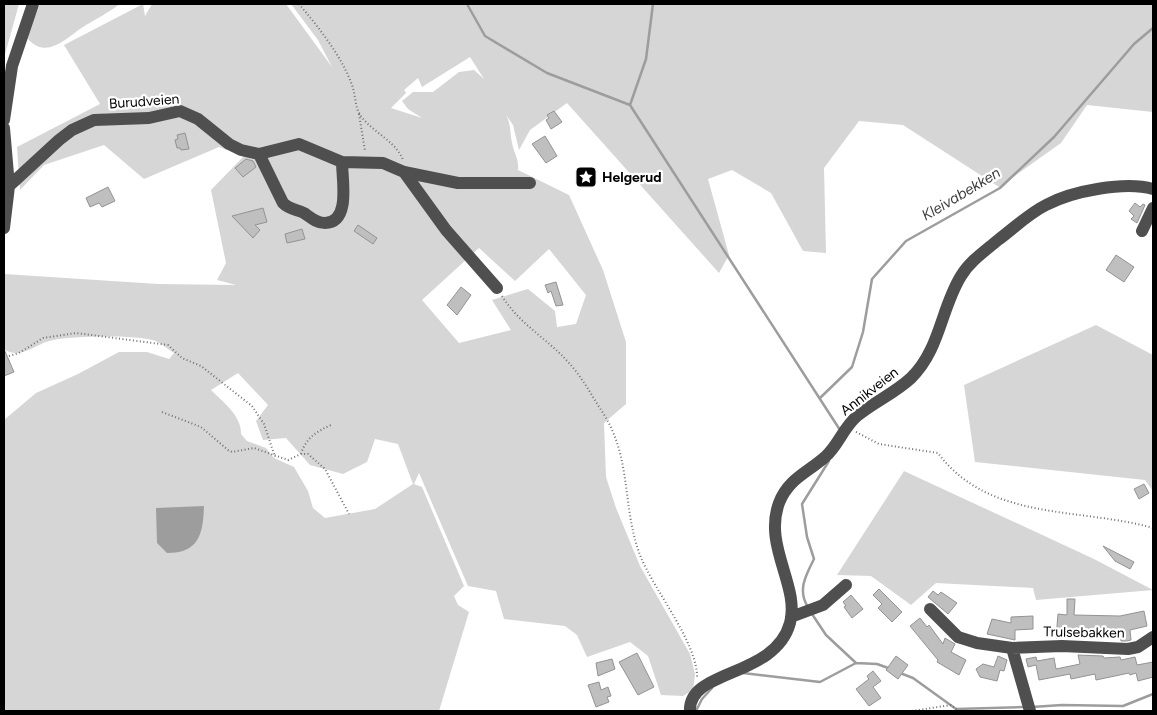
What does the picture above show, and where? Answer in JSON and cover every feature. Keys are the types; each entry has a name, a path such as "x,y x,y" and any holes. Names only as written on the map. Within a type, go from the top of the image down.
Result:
{"street":[{"path":"4,120 12,66 33,4"},
{"name":"Burudveien","path":"9,186 72,130 101,120 149,118 180,111 198,119 229,144 241,150 259,154"},
{"path":"4,128 9,186 4,228"},
{"path":"342,162 343,199 341,213 332,222 324,223 302,212 288,208 283,203 259,154 299,144 342,162 383,163 404,172 458,183 530,184"},
{"path":"404,172 465,252 497,288"},
{"name":"Annikveien","path":"791,617 789,595 776,549 775,528 778,506 784,490 794,479 827,456 846,427 868,408 911,378 931,350 955,286 962,274 975,259 1030,215 1046,205 1065,197 1095,190 1134,186 1153,189"},
{"path":"1142,231 1153,208"},
{"path":"690,711 689,703 696,690 714,680 748,667 768,654 786,633 791,617 812,610 829,601 846,585"},
{"name":"Trulsebakken","path":"930,609 958,637 977,643 1012,648 1062,646 1128,649 1138,647 1153,637"},
{"path":"1012,648 1030,711"}],"path":[{"path":"299,4 319,27 352,86 368,163"},
{"path":"358,111 364,120 402,157 404,172"},
{"path":"497,288 507,304 532,331 570,364 605,415 624,460 629,506 640,555 692,653 697,674 696,690"},
{"path":"9,356 18,353 43,338 76,333 168,346 182,358 201,366 252,406 264,424 275,457"},
{"path":"162,412 201,427 232,452 254,448 288,460 302,454 308,454 324,469 349,514"},
{"path":"302,454 304,446 311,436 333,424"},
{"path":"846,427 879,444 938,453 945,463 979,490 1014,503 1064,515 1105,517 1153,528"},
{"path":"912,711 951,705 959,711"}],"shaded area":[{"path":"4,4 19,4 4,58"},
{"path":"40,4 120,4 56,45 42,48 28,39 29,30"},
{"path":"143,4 145,16 152,4 286,4 332,67 318,40 291,4 1153,4 1153,112 1087,105 1061,143 999,187 903,125 859,121 824,168 826,253 803,251 771,193 732,170 708,179 729,255 719,273 567,103 530,130 519,150 513,125 506,115 518,162 518,170 569,195 603,270 626,342 626,404 604,423 606,477 616,508 640,566 690,654 695,674 693,690 683,696 661,695 648,656 630,642 587,657 577,635 565,626 504,619 496,591 468,586 419,473 414,484 422,487 464,586 454,596 458,605 469,612 439,711 4,711 4,420 36,393 78,374 119,352 147,352 169,359 174,353 150,339 107,336 53,340 17,353 4,349 4,274 158,284 236,285 217,280 226,263 211,190 244,156 219,147 144,179 104,145 44,165 20,190 17,147 100,104 64,45","holes":["470,57 484,79 474,70 459,72 433,92 413,92 402,101 408,109 422,118 391,108 406,93 404,90 418,78 422,87","479,248 515,281 549,249 586,295 576,324 557,327 555,311 528,289 492,300 511,330 459,343 422,300","238,373 268,405 256,421 263,440 286,438 310,465 343,474 367,462 375,439 398,444 413,484 375,509 325,518 313,508 308,491 294,467 274,458 266,448 247,441 241,434 235,415 211,390"]},
{"path":"1096,325 1153,355 1153,491 1145,480 975,462 964,385"},
{"path":"904,471 1094,559 1153,590 1036,600 1033,588 936,583 911,605 871,576 837,575"},
{"path":"204,506 200,533 193,546 186,550 167,553 157,543 156,508"}],"building":[{"path":"554,111 562,122 551,129 546,120 549,118 547,115"},
{"path":"185,133 189,149 181,150 177,148 175,140 178,139 177,135"},
{"path":"545,136 557,156 546,163 532,144"},
{"path":"246,159 253,161 256,167 243,177 235,168"},
{"path":"108,187 115,201 102,207 99,203 90,207 86,198"},
{"path":"1135,203 1140,207 1143,204 1145,205 1137,223 1131,219 1134,216 1129,211"},
{"path":"263,208 267,222 255,225 260,230 253,238 232,216"},
{"path":"358,225 377,238 373,244 354,231"},
{"path":"302,229 305,239 287,243 285,234"},
{"path":"1116,255 1134,267 1124,282 1106,270"},
{"path":"556,282 563,305 556,306 551,291 548,293 545,285"},
{"path":"461,287 471,295 457,315 447,305"},
{"path":"4,349 14,372 4,376"},
{"path":"1144,484 1149,493 1139,499 1134,489"},
{"path":"1103,546 1134,562 1130,569 1115,561"},
{"path":"879,589 902,612 892,622 878,608 882,604 873,595"},
{"path":"933,591 938,595 941,592 957,603 948,614 928,597"},
{"path":"851,595 863,609 852,618 844,607 846,606 843,602"},
{"path":"1067,599 1075,599 1074,615 1120,616 1144,611 1147,626 1130,630 1131,640 1127,641 1121,641 1120,634 1065,631 1060,638 1056,638 1058,614 1067,615"},
{"path":"1033,616 1033,629 1015,630 1015,640 987,634 992,619 1011,623 1011,617"},
{"path":"920,618 927,627 929,625 943,644 945,638 955,644 951,652 966,660 959,675 937,662 938,660 910,626"},
{"path":"637,653 654,687 638,695 619,662"},
{"path":"1078,655 1103,656 1104,658 1120,657 1121,660 1135,657 1137,665 1153,662 1153,677 1138,681 1136,673 1130,675 1129,673 1096,680 1095,674 1071,679 1070,674 1039,680 1036,665 1028,667 1026,659 1036,657 1037,661 1054,658 1056,669 1080,664"},
{"path":"896,656 908,665 898,679 886,670"},
{"path":"998,656 1007,660 1004,671 1000,670 997,681 980,677 976,669 983,664 994,667"},
{"path":"612,659 615,669 598,676 596,663"},
{"path":"873,671 881,681 873,687 881,698 869,706 856,689 869,679 867,676"},
{"path":"599,682 601,690 608,687 611,696 607,697 609,702 596,707 588,685"}],"waterway":[{"path":"467,4 485,36 547,73 630,105 840,430"},
{"path":"630,105 646,59 653,4"},
{"name":"Kleivabekken","path":"820,398 852,367 863,332 872,279 906,241 1000,188 1054,137 1134,44 1153,28"},
{"path":"808,607 803,595 803,589 814,559 807,537 802,504 829,461"},
{"path":"812,614 826,635 856,663 877,664 891,669"},
{"path":"743,673 820,682 856,663"},
{"path":"900,673 913,678 956,709 1024,707"},
{"path":"696,711 702,699 712,688"},
{"path":"1032,707 1062,705 1123,706 1153,694"}],"place":[{"name":"Helgerud","path":"586,177"}]}
